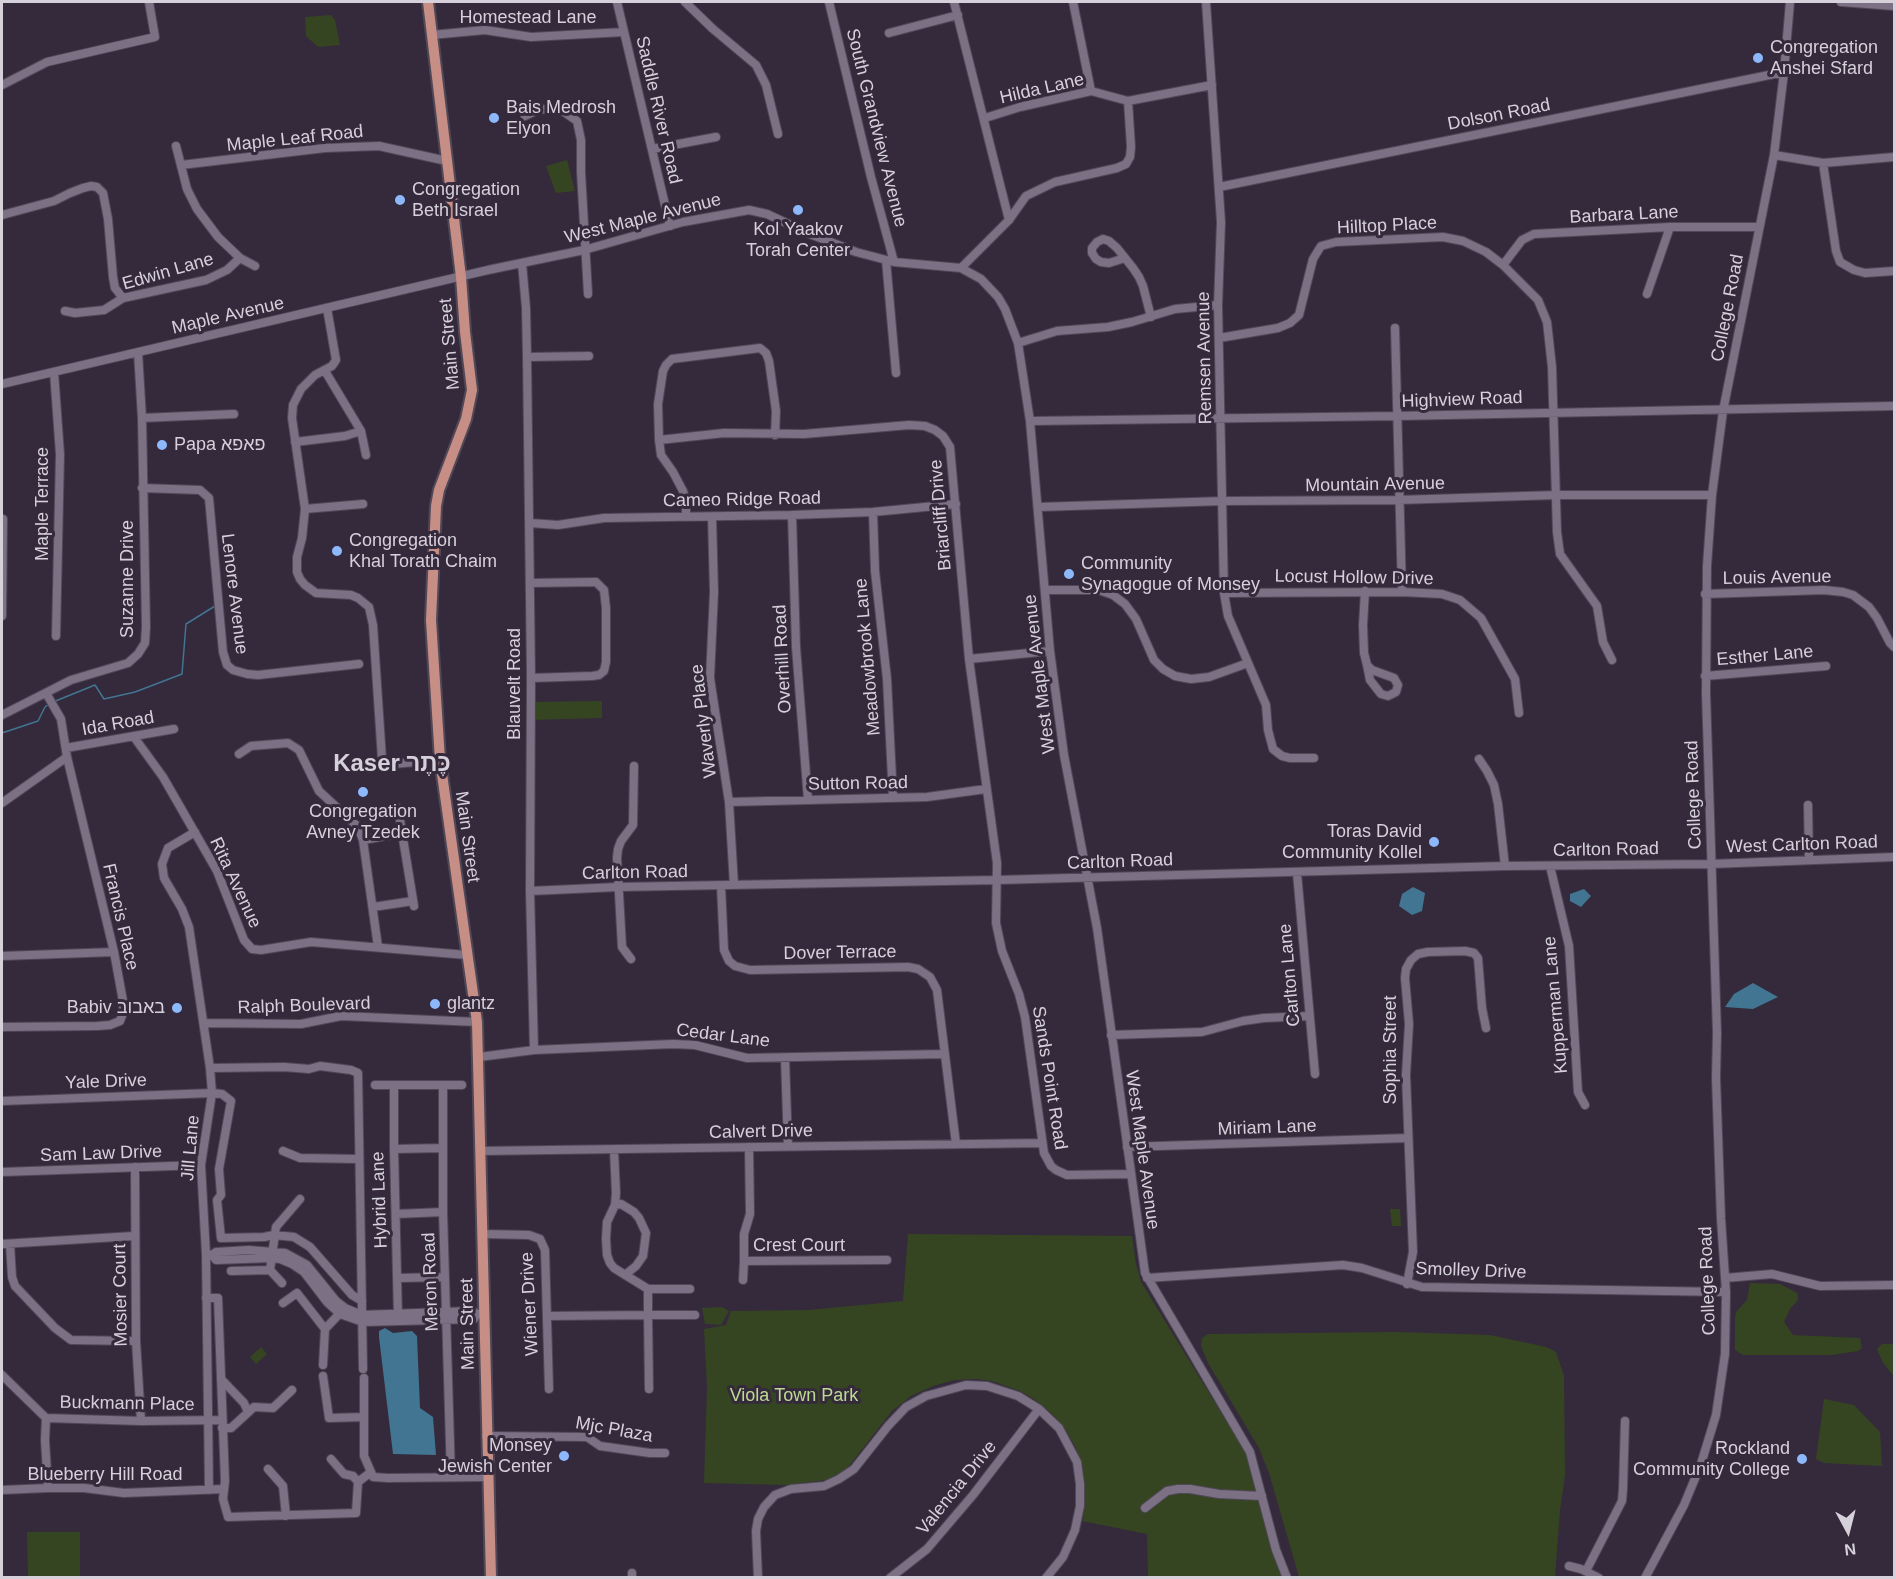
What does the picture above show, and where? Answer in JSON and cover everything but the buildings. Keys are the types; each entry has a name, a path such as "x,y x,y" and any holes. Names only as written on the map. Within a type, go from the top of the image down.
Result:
{"main road":[{"name":"Main Street","path":"428,2 461,277 472,390 466,419 439,490 436,506 432,620 440,760 477,1022 483,1234 480,1314 488,1477 490,1578"}],"street":[{"path":"2,85 47,62 155,37 149,2"},
{"name":"Saddle River Road","path":"616,2 670,226"},
{"path":"685,2 713,29 756,64 766,85 778,134"},
{"name":"South Grandview Avenue","path":"829,2 871,177 893,255 890,261 896,373"},
{"path":"954,2 1009,219"},
{"path":"1073,2 1091,91"},
{"name":"Remsen Avenue","path":"1206,2 1221,222 1218,305 1224,593 1228,616 1266,705 1268,730 1273,749 1282,756 1290,758 1314,759"},
{"name":"College Road","path":"1645,1578 1690,1492 1711,1432 1719,1400 1724,1362 1726,1292 1716,1078 1717,1033 1705,676 1705,594 1712,495 1723,411 1774,155 1790,2"},
{"path":"1841,2 1894,6"},
{"path":"889,33 958,15"},
{"name":"Homestead Lane","path":"431,35 485,30 531,37 624,32"},
{"name":"Dolson Road","path":"1219,187 1784,72"},
{"name":"Hilda Lane","path":"985,118 1020,107 1091,91 1128,101 1212,85"},
{"path":"961,268 1009,219 1026,196 1055,183 1126,164 1130,157 1131,147 1128,101"},
{"path":"525,116 540,109 558,110 577,121 581,140 584,250 588,294"},
{"path":"652,149 716,138"},
{"path":"176,146 187,189 197,209 218,237 240,258 255,266"},
{"name":"Maple Leaf Road","path":"181,165 325,148 379,146 447,162"},
{"path":"1774,155 1823,163 1894,157"},
{"path":"1823,163 1836,251 1840,262 1865,273 1894,271"},
{"path":"2,215 54,201 83,188 97,187 103,193 108,219 115,288 123,298"},
{"name":"West Maple Avenue","path":"461,277 584,250 711,216 750,210 767,214 856,252 890,261 961,268 981,279 998,297 1018,343 1030,421 1050,651 1064,755 1088,878 1112,1035 1142,1258 1147,1278 1250,1452 1276,1550 1287,1578"},
{"path":"1647,294 1670,227"},
{"name":"Barbara Lane","path":"1503,265 1522,240 1534,234 1670,227 1760,227"},
{"name":"Hilltop Place","path":"1219,338 1278,328 1290,323 1299,315 1313,259 1321,246 1336,242 1443,237 1463,241 1486,252 1503,265 1538,300 1547,322 1552,367 1557,532 1560,554 1598,606 1603,642 1612,660"},
{"name":"Edwin Lane","path":"65,311 75,313 104,310 123,298 206,280 227,270 240,258"},
{"path":"1125,258 1143,286 1151,316"},
{"name":"Blauvelt Road","path":"522,263 526,308 530,524 530,891 534,1050"},
{"name":"Maple Avenue","path":"2,382 54,372 461,277"},
{"path":"1018,343 1057,331 1108,327 1175,309 1218,305"},
{"path":"327,308 336,355 335,363 306,383 293,405 292,418 305,509 296,565 300,579 316,593 351,595 358,597 369,608 372,615 382,759 392,764 440,760"},
{"path":"1395,328 1402,592"},
{"path":"686,517 686,501 683,491 661,455 659,440 658,404 663,371 672,359 760,348 766,353 769,361 776,411 775,435"},
{"name":"Suzanne Drive","path":"2,715 71,680 128,663 145,643 142,418 138,352"},
{"path":"527,357 589,356"},
{"path":"325,371 361,432 366,455"},
{"name":"Maple Terrace","path":"54,372 60,454 56,636"},
{"name":"Highview Road","path":"1030,421 1723,411 1894,406"},
{"path":"142,418 234,414"},
{"name":"Briarcliff Drive","path":"659,440 724,433 804,434 909,425 925,426 943,436 950,447 969,659 997,863 997,880"},
{"path":"295,442 361,432"},
{"name":"Lenore Avenue","path":"142,488 200,490 208,498 223,652 227,664 233,670 258,675 359,664"},
{"name":"Mountain Avenue","path":"1039,507 1557,495 1712,495"},
{"path":"305,509 363,504"},
{"name":"Cameo Ridge Road","path":"530,524 558,525 604,518 873,512 956,504"},
{"name":"Meadowbrook Lane","path":"873,512 875,571 887,679 893,798"},
{"name":"Overhill Road","path":"792,515 796,647 808,800"},
{"name":"Waverly Place","path":"712,517 714,592 710,678 729,802 734,885"},
{"path":"2,615 3,519"},
{"path":"530,583 596,582 604,590 606,608 606,662 604,670 599,675 531,678"},
{"path":"1045,591 1099,590 1113,595 1125,604 1136,619 1154,660 1175,676 1191,679 1209,677 1248,663"},
{"name":"Louis Avenue","path":"1705,594 1824,590 1843,592 1853,595 1869,607 1894,647"},
{"path":"1365,591 1364,654 1370,680 1381,694 1389,696 1396,692 1398,685 1394,678 1367,666"},
{"name":"Locust Hollow Drive","path":"1224,593 1402,592 1442,594 1460,600 1480,618 1515,679 1519,713"},
{"path":"969,659 1050,651"},
{"name":"Esther Lane","path":"1705,676 1826,666"},
{"name":"Francis Place","path":"2,1027 97,1026 120,1021 123,1013 123,1000 114,951 61,719 46,693"},
{"name":"Ida Road","path":"67,752 174,729"},
{"name":"Rita Avenue","path":"134,737 163,777 217,871 244,940 252,949 261,950 311,942 467,955"},
{"path":"239,754 251,746 288,743 299,750 319,790 358,827 363,840 378,947"},
{"path":"2,803 67,752"},
{"path":"1479,759 1494,785 1505,866"},
{"path":"631,958 622,946 618,849 633,825 634,766"},
{"name":"Sutton Road","path":"729,802 927,797 986,789"},
{"path":"1809,805 1809,860"},
{"path":"373,907 413,904 398,808"},
{"name":"Jill Lane","path":"195,832 168,848 162,864 164,878 182,909 189,927 212,1093 201,1165 209,1255 206,1298 209,1490"},
{"path":"363,840 402,833"},
{"name":"West Carlton Road","path":"1711,864 1894,857"},
{"name":"Carlton Road","path":"530,891 1505,866 1711,864"},
{"name":"Kupperman Lane","path":"1550,866 1569,946 1578,1092 1585,1105"},
{"name":"Carlton Lane","path":"1297,873 1314,1074"},
{"name":"Sands Point Road","path":"997,880 996,923 1002,951 1019,994 1025,1017 1042,1143 1048,1161 1056,1170 1075,1175 1130,1174"},
{"name":"Dover Terrace","path":"721,886 724,950 729,961 735,966 750,969 908,967 918,969 930,977 937,990 956,1144"},
{"path":"2,956 114,951"},
{"name":"Sophia Street","path":"1407,1284 1413,1251 1406,1075 1409,1024 1406,969 1411,960 1418,954 1428,952 1465,951 1474,953 1478,958 1486,1028"},
{"path":"1112,1035 1202,1032 1264,1018 1309,1016"},
{"name":"Ralph Boulevard","path":"204,1023 301,1024 341,1017 477,1022"},
{"name":"Cedar Lane","path":"534,1050 674,1044 695,1045 747,1058 945,1054"},
{"path":"479,1057 534,1050"},
{"path":"785,1058 788,1146"},
{"path":"210,1068 309,1069 320,1066 358,1073 364,1456 372,1474"},
{"path":"375,1085 462,1085"},
{"name":"Meron Road","path":"443,1085 443,1212 451,1477"},
{"name":"Hybrid Lane","path":"394,1086 398,1318"},
{"path":"212,1093 222,1094 231,1101 219,1169 221,1195 218,1200 221,1238 274,1235 294,1237 310,1246 352,1295 362,1301"},
{"name":"Yale Drive","path":"2,1101 212,1093"},
{"name":"Miriam Lane","path":"1127,1148 1408,1138"},
{"name":"Calvert Drive","path":"480,1151 1042,1143"},
{"name":"Crest Court","path":"749,1147 750,1214 744,1234 744,1261 887,1260"},
{"path":"394,1149 442,1148"},
{"path":"615,1150 615,1205 607,1222 607,1255 614,1268 648,1289 690,1288"},
{"path":"283,1151 300,1158 359,1159"},
{"name":"Sam Law Drive","path":"2,1172 201,1165"},
{"name":"Mosier Court","path":"135,1167 136,1341 141,1421"},
{"path":"270,1270 276,1227 300,1199"},
{"path":"203,1200 218,1200"},
{"path":"615,1205 627,1206 634,1212 646,1233 643,1256 625,1275"},
{"path":"396,1214 443,1212"},
{"name":"Wiener Drive","path":"483,1234 529,1234 540,1239 545,1250 549,1389"},
{"path":"135,1236 6,1244 15,1286 55,1328 71,1340 136,1341"},
{"path":"209,1255 216,1260 272,1255 304,1272 327,1302 342,1311 362,1318 447,1316 474,1319 480,1314"},
{"path":"743,1280 744,1261"},
{"name":"Smolley Drive","path":"1147,1278 1343,1265 1362,1268 1407,1284 1445,1289 1726,1292"},
{"path":"231,1270 270,1270 282,1283"},
{"path":"1725,1278 1772,1274 1820,1286 1894,1285"},
{"path":"398,1278 445,1277"},
{"path":"648,1289 649,1389"},
{"path":"283,1303 297,1293 325,1329"},
{"path":"206,1298 218,1298 223,1499 228,1517 356,1513 358,1482 353,1476 344,1474 331,1459"},
{"path":"323,1365 325,1329 342,1311"},
{"path":"547,1316 695,1315"},
{"path":"2,1375 46,1418 48,1488"},
{"path":"323,1376 328,1418 364,1418"},
{"path":"221,1378 244,1403 248,1412"},
{"path":"758,1578 756,1531 764,1506 775,1496 791,1489 824,1486 839,1479 854,1469 906,1407 926,1396 966,1385 987,1386 1018,1396 1039,1409 1059,1428 1077,1462 1080,1506 1075,1530 1063,1557 1046,1578"},
{"path":"222,1424 231,1428 254,1407 273,1408 292,1390"},
{"name":"Valencia Drive","path":"890,1578 927,1550 973,1495 1039,1409"},
{"name":"Buckmann Place","path":"46,1418 141,1421 207,1420 222,1424"},
{"path":"1586,1571 1622,1501 1625,1421"},
{"name":"Mjc Plaza","path":"486,1436 587,1437 600,1446 665,1453"},
{"path":"268,1469 283,1486 286,1516"},
{"path":"358,1482 372,1474 388,1478 488,1477"},
{"name":"Blueberry Hill Road","path":"2,1490 84,1488 124,1493 224,1489"},
{"path":"1145,1508 1167,1491 1178,1489 1263,1496"},
{"path":"1569,1566 1599,1578"}],"green space":[{"path":"331,15 335,20 340,45 318,47 306,36 305,17"},
{"path":"567,160 575,191 556,193 546,166"},
{"path":"602,701 602,718 530,720 531,702"},
{"path":"1390,1209 1400,1209 1401,1226 1392,1226"},
{"name":"Viola Town Park","path":"908,1234 1132,1236 1141,1282 1247,1455 1273,1552 1284,1577 1148,1577 1147,1534 1082,1521 1085,1507 1083,1470 1076,1448 1065,1429 1034,1399 1020,1391 992,1381 954,1380 911,1396 892,1411 849,1466 833,1479 787,1485 704,1483 707,1388 704,1329 726,1325 731,1311 809,1310 903,1301"},
{"path":"1750,1283 1780,1284 1797,1293 1798,1300 1790,1309 1784,1322 1793,1335 1860,1338 1862,1348 1858,1351 1832,1355 1743,1355 1735,1350 1735,1319 1736,1312 1747,1300"},
{"path":"722,1307 729,1311 721,1325 705,1324 702,1308"},
{"path":"1397,1332 1490,1335 1546,1347 1556,1352 1564,1376 1565,1475 1555,1577 1299,1577 1269,1473 1259,1448 1208,1363 1201,1346 1202,1338 1208,1334"},
{"path":"1882,1344 1894,1344 1894,1376 1883,1363 1877,1349"},
{"path":"261,1347 267,1354 256,1364 250,1357"},
{"path":"1824,1399 1854,1405 1880,1432 1882,1466 1824,1463 1816,1459"},
{"path":"27,1532 80,1532 80,1577 28,1577"}],"water":[{"path":"1413,887 1425,893 1422,911 1412,915 1399,906 1402,894"},
{"path":"1584,889 1591,896 1581,907 1570,901 1570,894"},
{"path":"1753,983 1778,997 1753,1009 1725,1007 1734,994"},
{"path":"385,1328 393,1333 412,1331 417,1336 420,1408 433,1417 436,1455 393,1454 379,1337 379,1331"}],"waterway":[{"path":"53,702 95,685 104,699 135,692 182,674 186,624 215,606"},
{"path":"2,733 38,721 49,704"}],"place":[{"name":"Congregation Anshei Sfard","path":"1758,58"},
{"name":"Bais Medrosh Elyon","path":"494,118"},
{"name":"Congregation Beth Israel","path":"400,200"},
{"name":"Kol Yaakov Torah Center","path":"798,210"},
{"name":"Papa פאפא","path":"162,445"},
{"name":"Congregation Khal Torath Chaim","path":"337,551"},
{"name":"Community Synagogue of Monsey","path":"1069,574"},
{"name":"Congregation Avney Tzedek","path":"363,792"},
{"name":"Toras David Community Kollel","path":"1434,842"},
{"name":"glantz","path":"435,1004"},
{"name":"Babiv באבוב","path":"177,1008"},
{"name":"Monsey Jewish Center","path":"564,1456"},
{"name":"Rockland Community College","path":"1802,1459"}],"district":[{"name":"Kaser כֶּתֶר","path":"392,764"}]}
